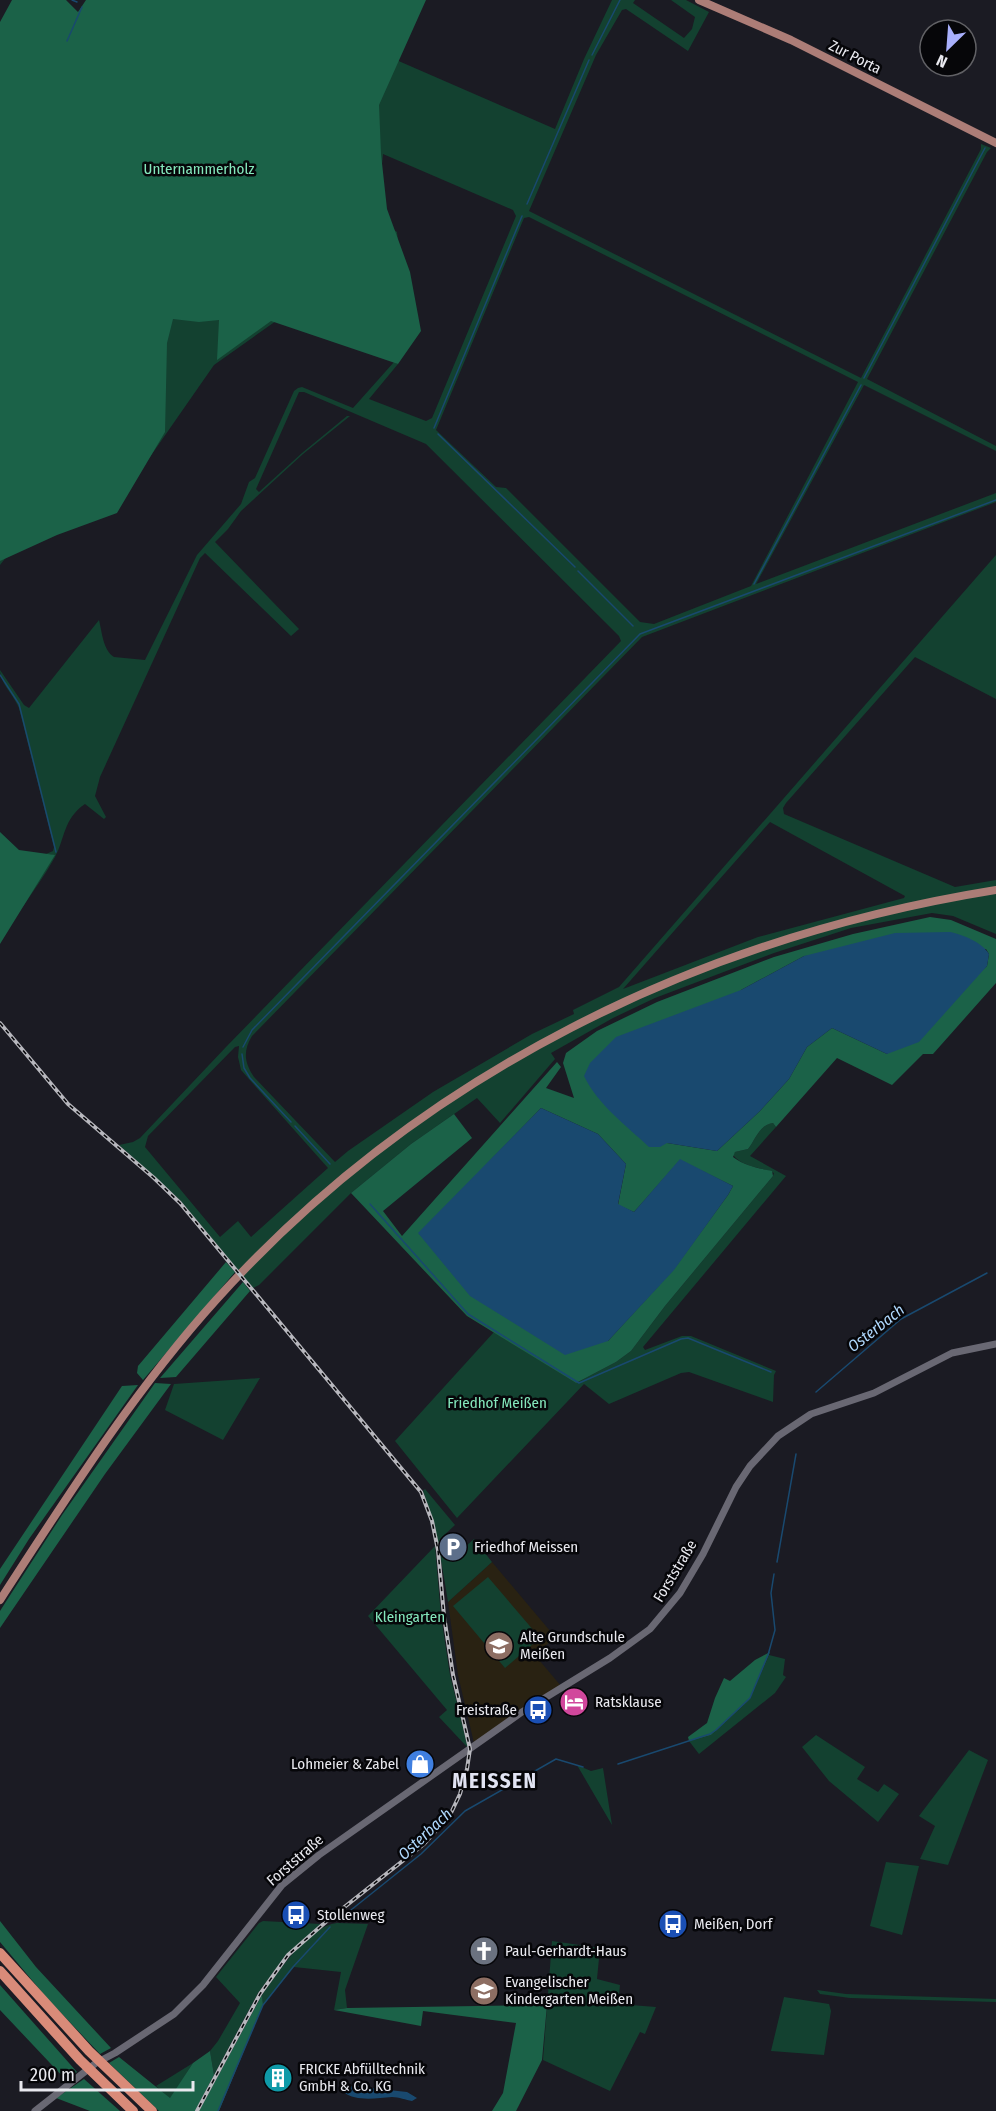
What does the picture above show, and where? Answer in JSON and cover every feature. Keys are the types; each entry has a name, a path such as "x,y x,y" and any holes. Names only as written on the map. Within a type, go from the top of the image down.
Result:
{"highway":[{"path":"0,1953 85,2055 100,2080 133,2111"},
{"path":"0,1973 85,2055 110,2072 152,2111"}],"main road":[{"name":"Zur Porta","path":"699,0 791,40 996,143"},
{"path":"0,1600 101,1446 178,1345 233,1282 342,1180 384,1147 472,1085 551,1038 701,968 760,947 895,909 996,891"}],"street":[{"name":"Forststraße","path":"34,2111 96,2063 174,2014 203,1985 282,1885 363,1822 522,1712 610,1658 650,1629 680,1593 736,1487 750,1466 791,1425 830,1406 874,1393 952,1353 996,1344"}],"shaded area":[{"name":"Alte Grundschule Meißen","path":"492,1562 556,1638 534,1654 561,1686 474,1743 458,1675 448,1602"}],"green space":[{"name":"Unternammerholz","path":"12,0 66,0 78,12 86,0 426,0 379,105 387,209 410,272 421,331 398,364 271,321 217,360 219,320 199,322 173,319 167,343 165,432 117,513 57,535 0,561 0,22"},
{"path":"612,0 635,0 633,3 684,38 692,29 695,17 671,0 686,0 709,12 688,51 626,9 622,10 596,55 529,211 861,378 981,149 981,144 991,148 867,379 996,446 996,451 864,385 756,584 996,493 996,502 642,637 252,1036 246,1052 248,1066 254,1077 335,1162 433,1092 532,1034 574,1014 573,1010 619,987 996,555 996,699 915,657 783,808 784,814 955,887 996,880 996,934 953,916 932,913 851,928 774,953 655,998 613,1018 551,1053 555,1059 500,1123 477,1098 411,1144 351,1193 259,1285 253,1288 179,1199 119,1145 140,1138 621,641 619,636 426,444 304,392 299,392 256,489 259,492 302,453 347,416 350,416 303,454 241,511 215,542 299,629 291,636 205,553 200,558 100,777 95,796 106,817 104,819 85,804 72,816 55,857 22,908 33,865 53,855 46,854 53,851 54,847 19,708 2,680 0,670 24,705 29,708 99,620 110,654 114,657 145,660 197,555 241,504 249,482 255,478 294,391 298,388 302,387 353,408 394,362 398,364 369,399 426,421 432,418 516,216 513,210 383,154 380,208 388,224 397,232 398,242 276,321 214,365 113,510 22,537 0,565 0,143 394,59 555,129","holes":["529,217 858,382 751,586 654,624 640,622 506,488 496,487 436,430 524,218","770,822 905,896 758,937 623,989","239,1046 238,1057 241,1070 328,1168 251,1237 238,1221 220,1237 145,1147 148,1136 235,1047"]},
{"path":"0,832 19,850 55,855 0,944"},
{"path":"930,917 951,920 996,939 996,983 933,1054 923,1054 892,1085 837,1058 776,1127 773,1123 764,1126 748,1149 735,1152 733,1157 752,1166 772,1171 773,1176 665,1306 631,1351 616,1362 576,1383 467,1316 351,1193 411,1144 454,1114 472,1138 383,1211 402,1236 557,1062 561,1067 546,1088 574,1098 563,1063 566,1053 597,1031 657,1002 774,957 853,934","holes":["986,949 989,954 987,966 887,1054 832,1028 807,1047 789,1079 760,1111 717,1151 667,1143 741,990 804,956","541,1108 598,1134 626,1164 618,1205 634,1212 680,1160 733,1186 674,1269 608,1341 419,1234"]},
{"name":"Friedhof Meißen","path":"773,1123 776,1127 750,1156 786,1176 643,1347 645,1350 682,1336 691,1336 776,1371 773,1402 689,1372 681,1373 609,1404 584,1384 457,1518 395,1441 494,1332 576,1383 616,1362 631,1351 665,1306 773,1176 774,1173 746,1164 733,1155 735,1152 748,1149 761,1129"},
{"path":"226,1262 235,1272 143,1380 137,1373 138,1366"},
{"path":"243,1282 250,1291 176,1377 160,1378"},
{"path":"260,1378 223,1440 165,1410 174,1384"},
{"path":"155,1383 171,1384 105,1474 0,1628 0,1611 62,1515"},
{"path":"138,1385 29,1539 0,1585 0,1569 122,1386"},
{"path":"425,1489 455,1525 440,1539 444,1554 450,1560 474,1539 492,1562 448,1602 435,1532 423,1491"},
{"name":"Kleingarten","path":"435,1546 441,1616 450,1675 468,1748 439,1717 447,1710 368,1616"},
{"path":"488,1577 540,1638 505,1668 453,1606"},
{"path":"770,1652 749,1700 711,1735 689,1741 688,1737 707,1723 724,1678 730,1681 755,1660"},
{"path":"769,1655 785,1659 783,1675 786,1677 775,1693 699,1754 689,1741 711,1735 749,1700"},
{"path":"816,1735 865,1767 857,1779 878,1792 884,1784 899,1794 878,1822 829,1781 802,1747"},
{"path":"969,1750 988,1760 948,1865 920,1859 935,1826 919,1816"},
{"path":"577,1765 591,1771 603,1768 612,1825"},
{"path":"886,1862 919,1866 902,1935 870,1926"},
{"path":"0,1921 36,1967 111,2048 100,2054 46,1997 0,1942"},
{"path":"263,1921 321,1924 287,1954 258,1993 214,2075 210,2051 240,2003 216,1977"},
{"path":"337,1923 368,1924 345,1990 347,2008 334,2010 341,1972 294,1967 263,2005 262,1995 295,1952 315,1932"},
{"path":"552,1941 600,1948 597,1979 620,1985 618,2004 656,2007 645,2034 640,2032 610,2091 543,2060"},
{"path":"0,1985 77,2072 66,2080 0,2010"},
{"path":"817,1990 846,1994 996,1999 996,2002 850,1998 820,1994"},
{"path":"262,1995 263,2005 219,2111 199,2111"},
{"path":"784,1997 829,2004 831,2011 824,2055 771,2051"},
{"path":"547,2005 542,2060 516,2111 492,2111 503,2093 516,2023 423,2011 421,2026 334,2010 347,2008"},
{"path":"210,2051 214,2075 195,2111 159,2111 109,2063 119,2057 170,2098 193,2063"},
{"path":"193,2063 170,2099 156,2086"},
{"path":"84,2079 120,2111 90,2111 56,2098"}],"water":[{"path":"950,932 966,937 982,946 989,954 987,966 919,1042 887,1054 832,1028 807,1047 789,1079 760,1111 717,1151 667,1143 660,1147 649,1147 605,1106 584,1076 590,1063 616,1037 741,990 804,956 895,933"},
{"path":"541,1108 598,1134 626,1164 618,1204 634,1212 680,1159 733,1186 674,1270 608,1341 565,1355 470,1296 418,1233"},
{"path":"344,2085 407,2092 417,2098 412,2101 395,2097 354,2097 343,2092"}],"waterway":[{"path":"72,0 77,2"},
{"path":"592,55 620,0"},
{"path":"67,41 82,7"},
{"path":"527,204 589,60"},
{"path":"864,378 985,148"},
{"path":"434,428 522,216"},
{"path":"754,584 861,385"},
{"path":"438,434 575,567"},
{"path":"243,1047 252,1030 640,634 996,500"},
{"path":"578,571 633,626"},
{"path":"0,675 19,704 56,852"},
{"path":"242,1054 244,1068 250,1078 291,1122"},
{"path":"295,1126 330,1164"},
{"path":"370,1204 468,1314 579,1383 688,1338 771,1372"},
{"name":"Osterbach","path":"816,1392 901,1319 987,1273"},
{"name":"Osterbach","path":"777,1562 796,1454"},
{"name":"Osterbach","path":"618,1764 710,1734 750,1698 768,1655 775,1630 771,1593 774,1574"},
{"name":"Osterbach","path":"351,1910 421,1854 465,1811 556,1759 583,1767"},
{"name":"Osterbach","path":"218,2111 263,2005 293,1967 330,1927"}],"railway":[{"path":"0,1023 68,1104 180,1203 421,1492 432,1521 438,1550 444,1616 453,1675 470,1749 460,1794 450,1815 424,1844 328,1920 288,1955 260,1994 197,2111"}],"place":[{"name":"Friedhof Meissen","path":"453,1547"},
{"name":"Alte Grundschule Meißen","path":"499,1646"},
{"name":"Ratsklause","path":"574,1702"},
{"name":"Freistraße","path":"538,1710"},
{"name":"Lohmeier & Zabel","path":"420,1764"},
{"name":"Stollenweg","path":"296,1915"},
{"name":"Meißen, Dorf","path":"673,1924"},
{"name":"Paul-Gerhardt-Haus","path":"484,1951"},
{"name":"Evangelischer Kindergarten Meißen","path":"484,1991"},
{"name":"FRICKE Abfülltechnik GmbH & Co. KG","path":"278,2078"}],"district":[{"name":"MEISSEN","path":"495,1781"}]}
